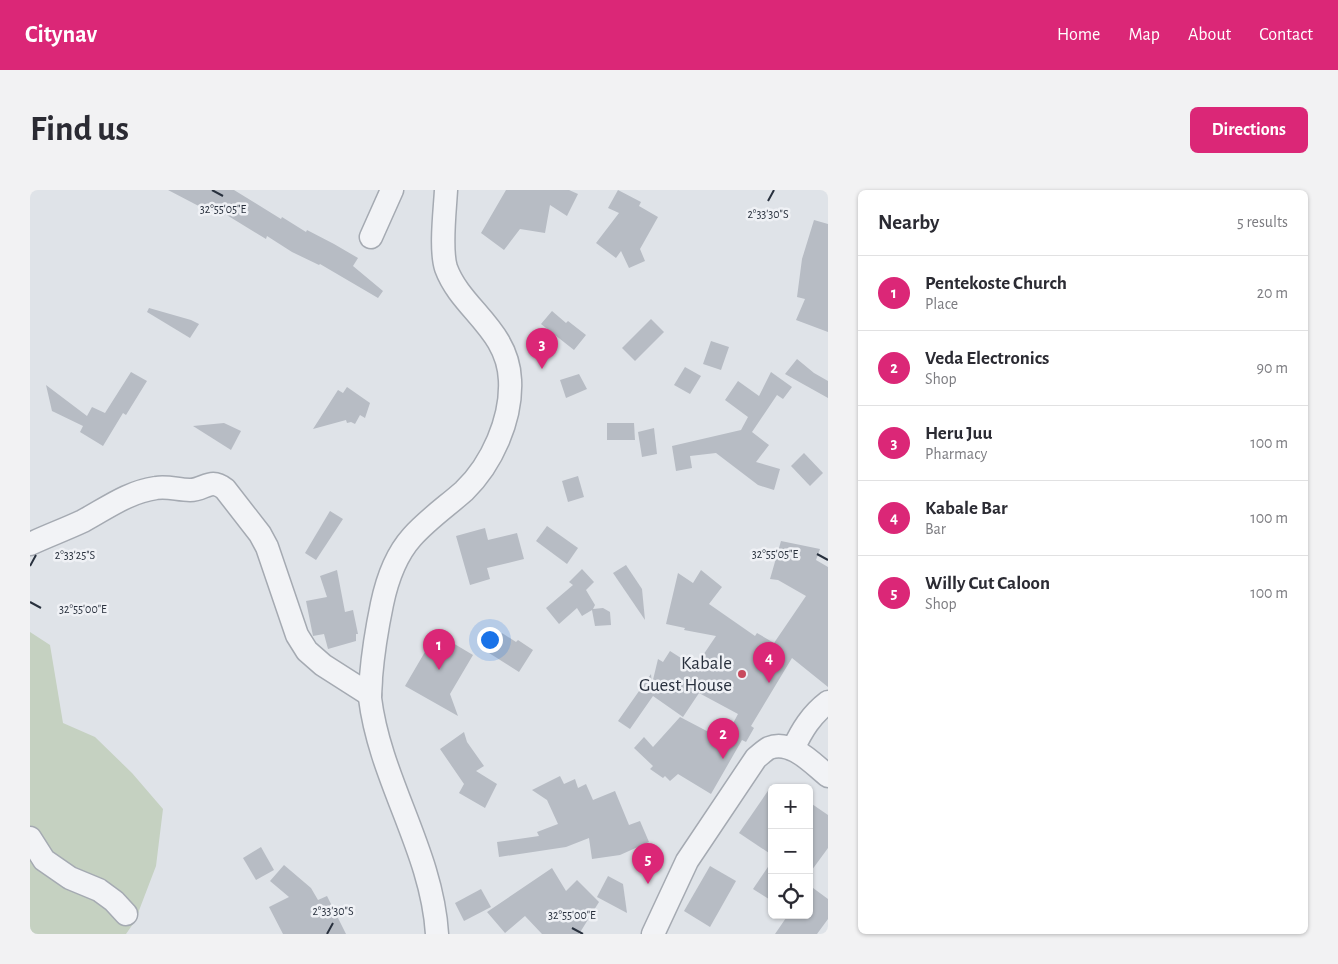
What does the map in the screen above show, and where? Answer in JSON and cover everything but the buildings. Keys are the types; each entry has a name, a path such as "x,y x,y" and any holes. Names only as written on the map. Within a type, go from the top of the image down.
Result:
{"street":[{"path":"371,237 392,190"},
{"path":"437,934 427,875 385,759 370,695 373,658 382,604 386,585 394,565 412,536 466,489 483,467 502,433 507,410 510,380 508,363 502,347 489,325 452,280 446,267 444,259 446,190"},
{"path":"30,544 83,520 126,496 153,488 164,487 190,490 215,483 220,485 260,534 272,561 297,635 307,650 323,665 370,695"},
{"path":"793,749 804,727 816,712 828,702"},
{"path":"653,934 687,861 756,758 769,748 780,746 793,749 828,776"},
{"path":"30,838 44,860 70,878 99,890 114,901 126,914"}],"green space":[{"path":"30,632 50,645 63,723 95,737 132,773 163,809 156,866 135,921 126,934 30,934"}],"place":[{"name":"Heru Juu","path":"542,369"},
{"name":"Pentekoste Church","path":"439,670"},
{"name":"Kabale Guest House","path":"742,674"},
{"name":"Kabale Bar","path":"769,683"},
{"name":"Veda Electronics","path":"723,759"},
{"name":"Willy Cut Caloon","path":"648,884"}]}
